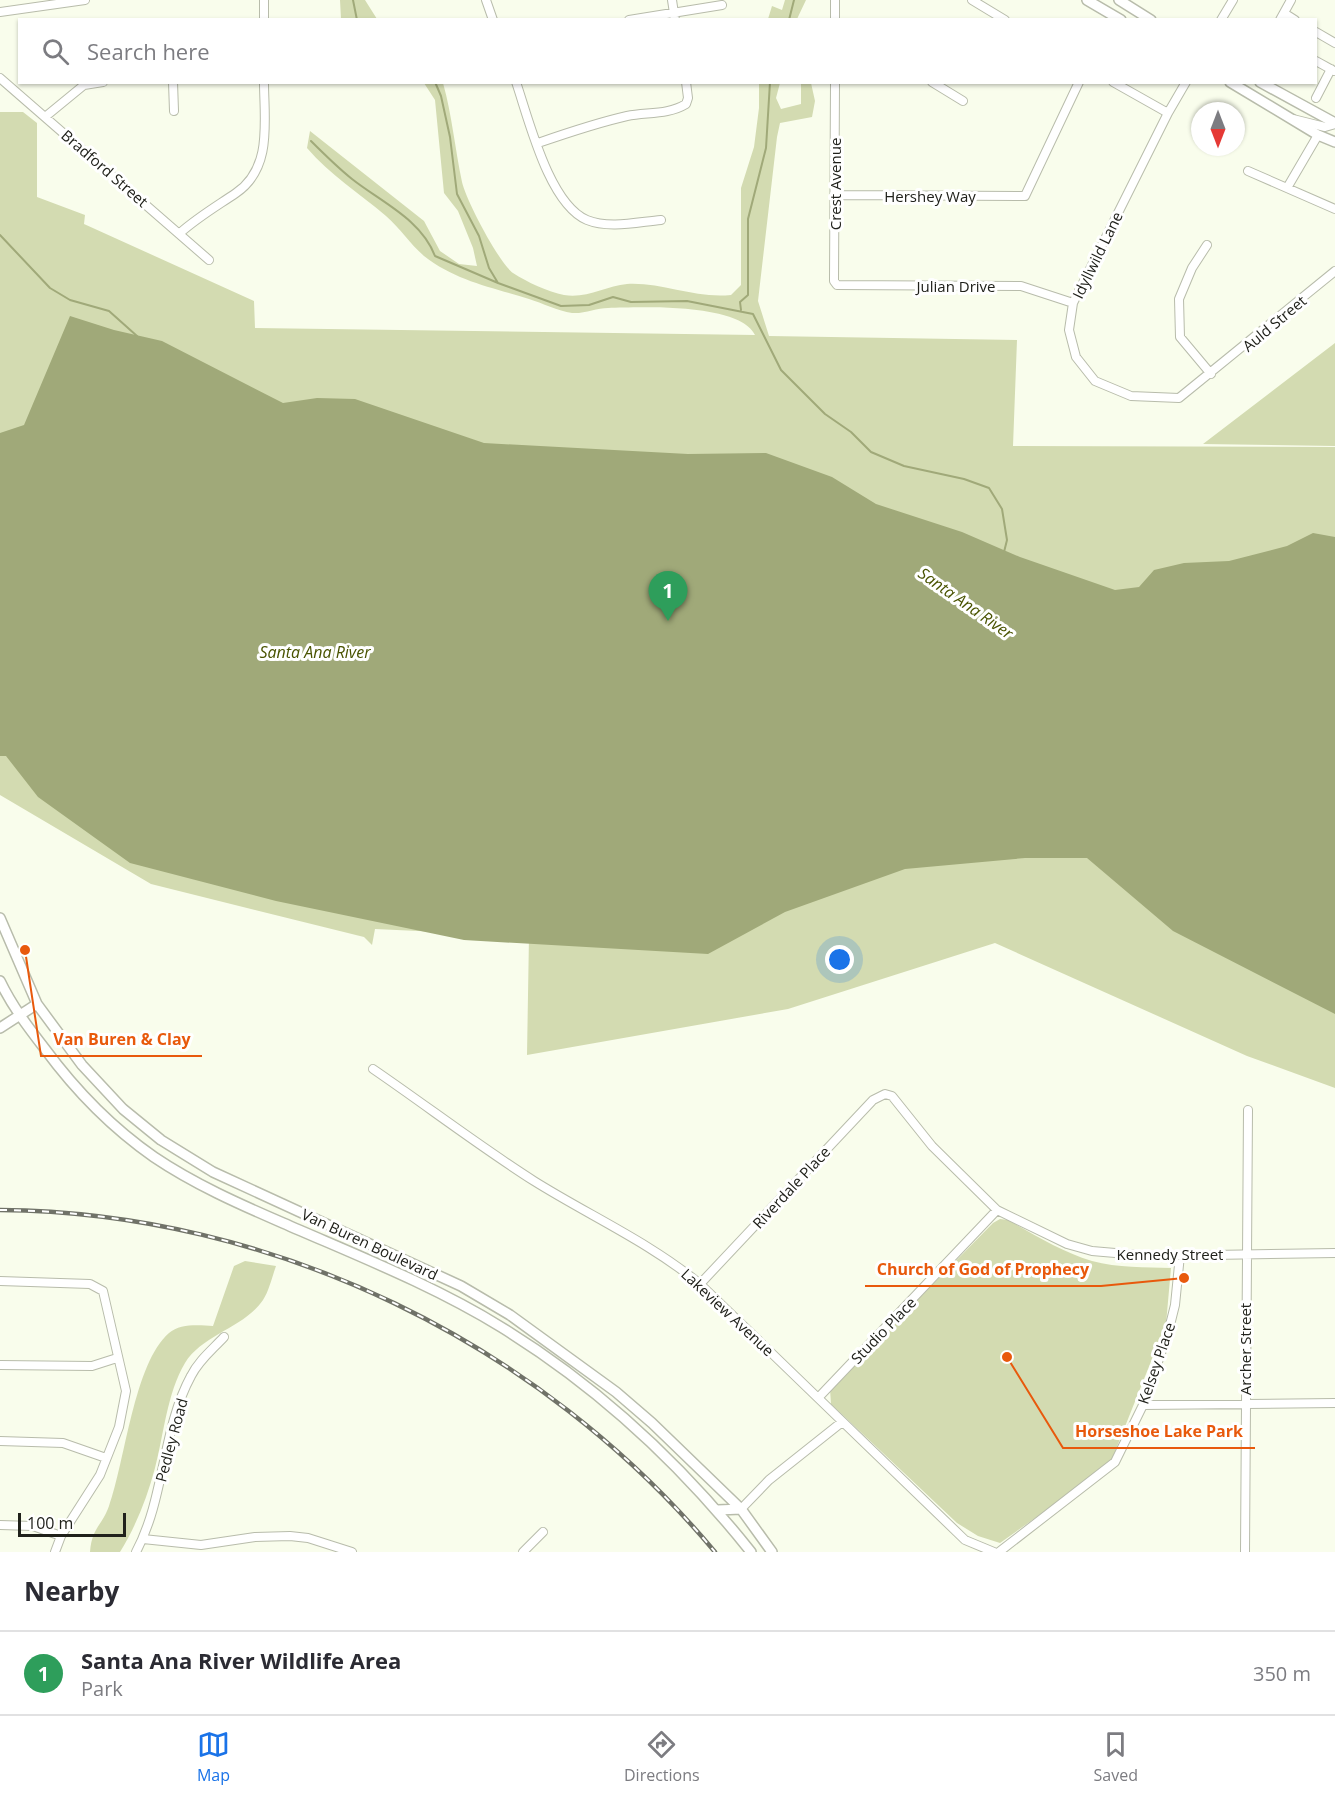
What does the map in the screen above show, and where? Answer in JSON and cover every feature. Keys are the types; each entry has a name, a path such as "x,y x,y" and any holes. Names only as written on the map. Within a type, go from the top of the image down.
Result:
{"main road":[{"path":"1087,0 1118,18"},
{"path":"1119,0 1148,18"},
{"path":"1233,84 1318,135 1335,142"},
{"path":"1264,84 1335,123"},
{"name":"Van Buren Boulevard","path":"0,918 37,1004 82,1065 110,1096 161,1140 213,1172 461,1286 510,1315 616,1392 741,1509 772,1552"},
{"name":"Van Buren Boulevard","path":"0,981 20,1016 75,1089 111,1124 155,1158 209,1189 452,1300 501,1327 587,1388 668,1457 718,1510 751,1552"},
{"path":"0,1028 37,1004"},
{"path":"718,1510 741,1509"}],"street":[{"path":"0,12 85,0"},
{"path":"264,0 264,18"},
{"path":"486,0 492,18"},
{"path":"672,0 674,16"},
{"path":"835,0 835,18"},
{"path":"972,0 1002,18"},
{"path":"1282,16 1291,0"},
{"path":"1222,18 1231,1"},
{"path":"652,18 674,16 722,5"},
{"path":"1317,33 1335,43"},
{"path":"1316,98 1333,70 1317,62"},
{"name":"Bradford Street","path":"0,78 209,260"},
{"path":"45,117 84,86 94,84"},
{"path":"173,84 174,111"},
{"path":"180,233 200,215 238,192 260,165 264,146 264,84"},
{"path":"517,84 555,191 568,208 587,220 611,224 661,220"},
{"path":"538,143 601,122 676,110 686,105 688,98 686,84"},
{"name":"Crest Avenue","path":"835,84 834,281 837,285"},
{"path":"935,84 963,101"},
{"name":"Hershey Way","path":"836,195 1025,196 1078,84"},
{"path":"1117,84 1168,113"},
{"name":"Idyllwild Lane","path":"1185,84 1168,113 1073,303 1069,330 1076,357 1095,381 1131,396 1179,398 1211,374"},
{"path":"1291,119 1325,127 1335,123"},
{"path":"1287,188 1318,135"},
{"path":"1248,171 1335,209"},
{"path":"1207,244 1179,299 1179,337 1211,374"},
{"name":"Auld Street","path":"1211,374 1335,271"},
{"name":"Julian Drive","path":"837,285 1021,286 1073,303"},
{"name":"Lakeview Avenue","path":"373,1069 535,1181 634,1237 676,1264 700,1284 964,1540 994,1552"},
{"name":"Riverdale Place","path":"700,1284 873,1100 885,1094"},
{"name":"Kennedy Street","path":"885,1094 892,1096 932,1146 997,1210 1040,1233 1092,1251 1131,1256 1335,1253"},
{"name":"Archer Street","path":"1245,1552 1248,1110"},
{"name":"Studio Place","path":"818,1398 997,1210"},
{"name":"Kelsey Place","path":"999,1552 1115,1462 1143,1405 1172,1314 1180,1255"},
{"path":"0,1281 90,1284 103,1290 126,1391 119,1427 100,1475 61,1536 55,1552"},
{"name":"Pedley Road","path":"136,1552 143,1539 190,1377 200,1361 224,1337"},
{"path":"0,1365 92,1366 117,1358"},
{"path":"1143,1405 1335,1403"},
{"path":"741,1509 769,1480 842,1422"},
{"path":"0,1441 63,1443 106,1458"},
{"path":"0,1525 33,1526 61,1536"},
{"path":"523,1552 543,1533"},
{"path":"143,1539 201,1545 255,1537 290,1536 308,1538 352,1552"}],"shaded area":[{"path":"340,0 365,0 376,18 341,18"},
{"path":"785,0 806,0 797,18 768,18 772,6 782,10"},
{"name":"Santa Ana River","path":"425,84 443,84 465,191 492,245 513,273 545,289 572,296 619,285 640,284 718,296 731,295 741,285 741,188 754,147 759,108 759,84 780,84 776,98 781,109 801,104 801,84 811,84 815,101 812,117 780,123 777,137 758,301 769,336 1017,340 1013,446 1335,447 1335,1088 1247,1056 995,943 788,1009 527,1055 529,936 375,929 372,945 364,937 151,884 0,795 0,112 23,112 37,123 37,197 85,215 84,224 254,301 255,328 755,335 746,325 730,317 688,309 604,308 577,313 567,312 449,272 424,256 391,221 335,175 307,148 310,131 424,221 440,251 459,264 477,266 473,248 458,211 444,193 435,100"},
{"path":"1335,343 1335,446 1203,444"},
{"path":"1000,1219 1008,1220 1059,1248 1092,1261 1122,1266 1171,1268 1166,1324 1112,1459 1094,1476 1000,1543 978,1536 957,1523 831,1404 830,1389 993,1223"},
{"path":"245,1261 276,1266 263,1300 245,1318 202,1345 185,1363 170,1400 148,1490 131,1532 120,1552 90,1552 93,1537 106,1513 115,1487 139,1389 157,1347 169,1333 179,1328 190,1325 213,1326 234,1266"}],"water":[{"name":"Santa Ana River","path":"70,316 114,330 162,341 283,403 317,398 355,399 484,443 688,454 766,453 832,477 876,504 962,532 1020,557 1115,590 1139,587 1154,570 1184,563 1229,561 1287,546 1313,533 1335,537 1335,1014 1173,931 1087,858 1025,858 905,869 785,912 708,954 464,940 276,901 130,863 38,797 6,756 0,756 0,433 24,425"}],"waterway":[{"path":"353,0 357,18"},
{"path":"790,18 794,0"},
{"path":"436,84 441,96 450,137 457,194 479,236 489,268 498,283 561,306 589,305 613,297 631,302 687,301 753,314 781,370 825,414 851,432 871,452 904,466 964,479 989,488 1002,509 1007,540 1004,552"},
{"path":"741,310 740,302 748,295 748,219 766,148 770,84"},
{"path":"311,141 352,179 410,221 429,243 435,256 498,283"},
{"path":"0,235 50,288 70,300 109,311 137,336"}],"railway":[{"path":"0,1210 102,1217 202,1235 300,1264 395,1303 484,1352 568,1411 646,1477 715,1552"}],"place":[{"name":"Santa Ana River Wildlife Area","path":"668,621"},
{"name":"Van Buren & Clay","path":"25,950"},
{"name":"Church of God of Prophecy","path":"1184,1278"},
{"name":"Horseshoe Lake Park","path":"1007,1357"}]}
